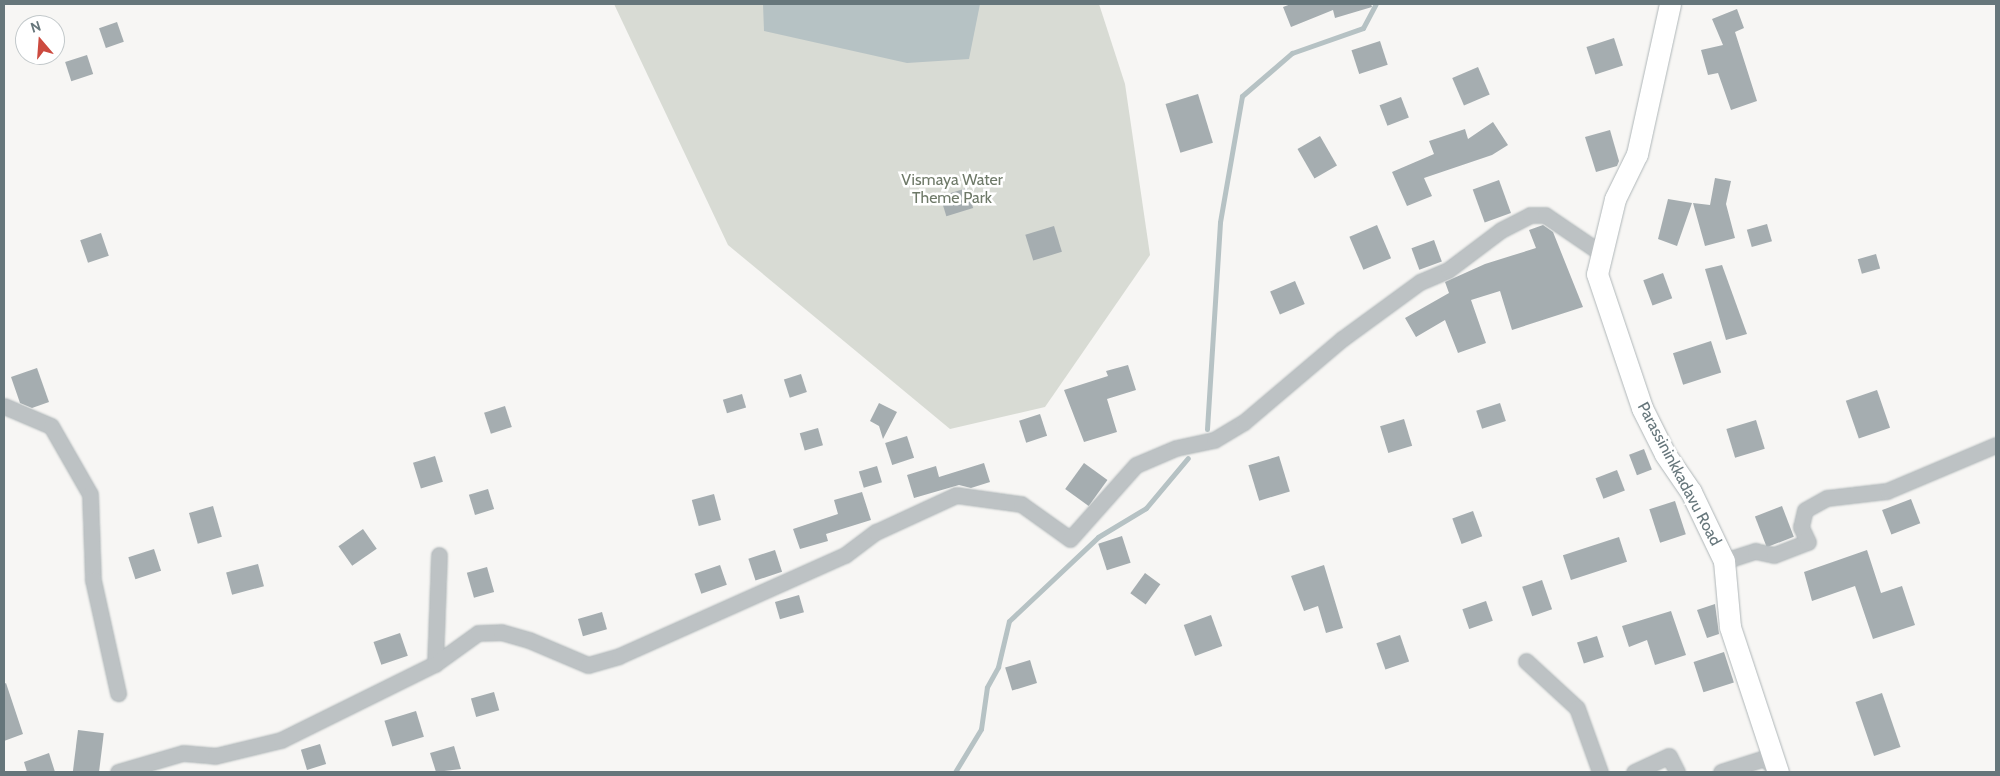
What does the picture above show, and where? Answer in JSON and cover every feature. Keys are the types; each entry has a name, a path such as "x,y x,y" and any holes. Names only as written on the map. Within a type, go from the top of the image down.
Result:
{"main road":[{"name":"Parassininkkadavu Road","path":"1670,4 1638,154 1615,199 1597,274 1642,408 1665,454 1691,492 1724,561 1730,627 1777,772"}],"street":[{"path":"118,772 183,754 215,756 281,740 435,664 478,633 501,632 529,640 588,665 619,656 844,555 876,532 956,495 1022,504 1070,539 1136,464 1176,448 1214,440 1244,422 1342,339 1420,282 1448,270 1501,230 1530,215 1545,215 1601,253"},
{"path":"4,406 51,426 90,494 93,580 118,693"},
{"path":"1724,561 1755,551 1774,555 1808,542 1801,527 1805,510 1826,498 1887,491 1996,445"},
{"path":"435,664 439,555"},
{"path":"1526,661 1577,708 1600,772"},
{"path":"1634,772 1669,756 1677,772"},
{"path":"1721,772 1765,758 1777,772"}],"green space":[{"name":"Vismaya Water Theme Park","path":"614,4 1099,4 1125,84 1150,255 1045,407 950,429 728,245"}],"shaded area":[{"path":"763,4 980,4 969,59 907,63 764,31"}],"building":[{"path":"1291,4 1371,4 1372,7 1335,18 1333,10 1291,27 1283,7"},
{"path":"1737,9 1744,28 1735,32 1757,101 1731,110 1718,73 1708,75 1701,50 1723,45 1712,19"},
{"path":"117,22 124,42 106,48 99,28"},
{"path":"1614,38 1623,66 1595,75 1586,47"},
{"path":"1380,41 1388,65 1359,74 1351,50"},
{"path":"87,55 93,74 71,81 65,62"},
{"path":"1478,67 1490,95 1464,106 1452,78"},
{"path":"1198,94 1213,143 1180,153 1165,104"},
{"path":"1401,97 1409,118 1387,126 1380,105"},
{"path":"1493,122 1508,145 1492,155 1424,178 1432,196 1407,206 1392,172 1434,154 1429,141 1465,129 1468,139"},
{"path":"1610,130 1619,161 1617,166 1596,172 1585,137"},
{"path":"1320,136 1337,165 1314,178 1297,149"},
{"path":"1715,178 1731,181 1726,204 1735,238 1705,246 1693,203 1710,205"},
{"path":"1499,180 1511,213 1485,222 1473,190"},
{"path":"967,188 973,208 946,216 940,196"},
{"path":"1668,199 1692,203 1677,246 1658,239"},
{"path":"1767,224 1772,241 1752,247 1747,230"},
{"path":"1377,225 1391,258 1363,270 1349,237"},
{"path":"1543,225 1553,232 1583,307 1512,330 1500,291 1471,300 1486,343 1458,353 1445,320 1416,337 1405,318 1449,293 1445,282 1485,264 1536,248 1529,230"},
{"path":"1054,226 1062,252 1033,261 1025,235"},
{"path":"101,233 109,256 88,263 80,240"},
{"path":"1434,240 1442,262 1419,270 1411,248"},
{"path":"1876,254 1880,268 1862,274 1858,259"},
{"path":"1722,265 1747,334 1726,340 1705,269"},
{"path":"1663,273 1672,298 1653,306 1643,280"},
{"path":"1295,281 1305,304 1280,315 1270,292"},
{"path":"1711,341 1721,372 1683,385 1673,353"},
{"path":"1128,365 1136,390 1107,399 1117,432 1084,442 1064,390 1108,376 1106,371"},
{"path":"37,368 49,402 32,408 20,403 11,377"},
{"path":"801,374 807,392 790,398 784,380"},
{"path":"1877,390 1890,428 1859,439 1846,401"},
{"path":"742,394 746,407 727,413 723,400"},
{"path":"879,403 897,412 883,439 879,426 870,421"},
{"path":"1500,403 1506,421 1482,429 1476,411"},
{"path":"505,406 512,427 491,434 484,413"},
{"path":"1040,414 1047,436 1026,443 1019,421"},
{"path":"1404,419 1412,446 1388,453 1380,426"},
{"path":"1756,420 1765,449 1735,458 1726,429"},
{"path":"818,428 823,445 805,451 800,433"},
{"path":"907,436 914,458 892,465 885,443"},
{"path":"1644,449 1652,470 1637,475 1629,455"},
{"path":"435,456 443,482 421,489 413,463"},
{"path":"1279,456 1290,491 1259,501 1248,465"},
{"path":"984,463 990,482 971,488 959,485 914,498 907,475 936,466 939,477"},
{"path":"1084,463 1107,480 1089,506 1065,489"},
{"path":"877,466 882,482 864,488 859,472"},
{"path":"1617,470 1625,491 1603,499 1596,478"},
{"path":"488,489 494,509 475,515 469,495"},
{"path":"862,492 871,520 826,534 828,541 800,549 793,529 838,514 834,500"},
{"path":"714,494 721,520 699,526 692,500"},
{"path":"1911,499 1920,523 1891,534 1882,510"},
{"path":"1675,501 1686,534 1660,543 1649,509"},
{"path":"213,506 222,537 198,544 189,513"},
{"path":"1782,506 1794,537 1767,547 1755,516"},
{"path":"1473,511 1482,536 1462,544 1452,519"},
{"path":"363,529 377,549 352,566 338,546"},
{"path":"1122,536 1131,563 1107,570 1098,544"},
{"path":"1619,537 1627,562 1571,580 1563,555"},
{"path":"154,549 161,571 135,579 128,557"},
{"path":"775,550 782,572 755,581 748,559"},
{"path":"1867,550 1881,593 1902,586 1915,625 1873,639 1855,586 1812,601 1804,572"},
{"path":"258,564 264,586 232,595 226,573"},
{"path":"720,565 727,585 701,594 694,574"},
{"path":"1324,565 1343,628 1326,633 1318,606 1304,611 1291,576"},
{"path":"487,567 494,592 474,598 467,573"},
{"path":"1145,573 1160,584 1146,604 1130,593"},
{"path":"1542,580 1552,609 1532,616 1522,587"},
{"path":"799,595 804,612 780,619 775,602"},
{"path":"1486,601 1493,621 1469,629 1462,609"},
{"path":"1715,604 1719,634 1707,638 1697,610"},
{"path":"1671,611 1686,655 1655,665 1647,640 1629,647 1622,626"},
{"path":"602,612 607,629 583,636 578,619"},
{"path":"1211,615 1222,646 1195,656 1184,625"},
{"path":"400,633 408,656 381,665 374,642"},
{"path":"1400,635 1409,661 1385,670 1376,643"},
{"path":"1597,636 1604,657 1584,663 1577,642"},
{"path":"1724,652 1734,682 1703,692 1694,662"},
{"path":"1030,660 1037,683 1012,691 1005,668"},
{"path":"6,683 23,734 4,741 4,684"},
{"path":"494,692 499,710 476,717 471,699"},
{"path":"1882,693 1901,747 1874,756 1856,702"},
{"path":"416,711 424,737 392,746 384,721"},
{"path":"78,730 104,733 99,772 73,772"},
{"path":"320,744 326,764 307,770 301,750"},
{"path":"454,746 461,769 436,772 430,753"},
{"path":"49,753 55,772 27,772 24,762"}],"waterway":[{"path":"1207,429 1220,222 1242,96 1292,53 1363,28 1376,4"},
{"path":"955,772 981,729 987,687 998,667 1009,621 1098,537 1146,508 1188,458"}]}
